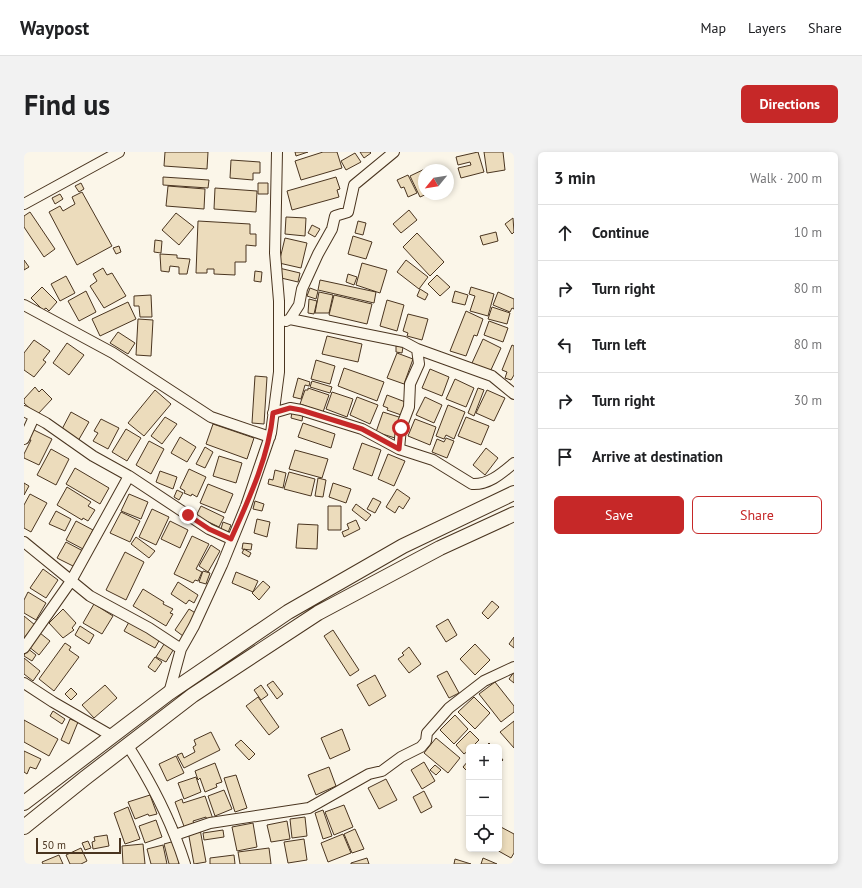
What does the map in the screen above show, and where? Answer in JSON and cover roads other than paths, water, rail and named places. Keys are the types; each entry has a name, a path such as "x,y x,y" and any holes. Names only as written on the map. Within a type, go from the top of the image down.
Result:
{"main road":[{"path":"24,803 169,693 302,604 403,546 514,493"},
{"path":"24,827 193,695 318,613 440,548 514,514"}],"street":[{"path":"24,204 119,152"},
{"path":"169,693 181,649 204,606 246,506 270,437 279,372 279,301 275,253 277,152"},
{"path":"279,325 290,319 299,305 302,289 318,254 332,229 335,216 348,212 354,185 394,152"},
{"path":"24,305 113,353 211,417 270,437"},
{"path":"290,319 404,342 417,349 492,376 514,394"},
{"path":"399,449 401,428 409,407 410,384 418,364 417,349"},
{"path":"273,413 290,408 362,429 399,449 433,460 472,484 479,485 495,478 514,463"},
{"path":"24,411 46,423 93,456 129,476 209,529 231,539"},
{"path":"24,439 34,417"},
{"path":"24,648 71,581 129,476"},
{"path":"24,542 90,596 149,628 181,649"},
{"path":"175,835 210,823 309,808 320,803 337,791 369,774 382,771 402,757 421,748 426,741 427,733 449,708 484,681 514,667"},
{"path":"24,683 52,702 112,736"},
{"path":"128,746 139,763 175,835 185,864"}]}
